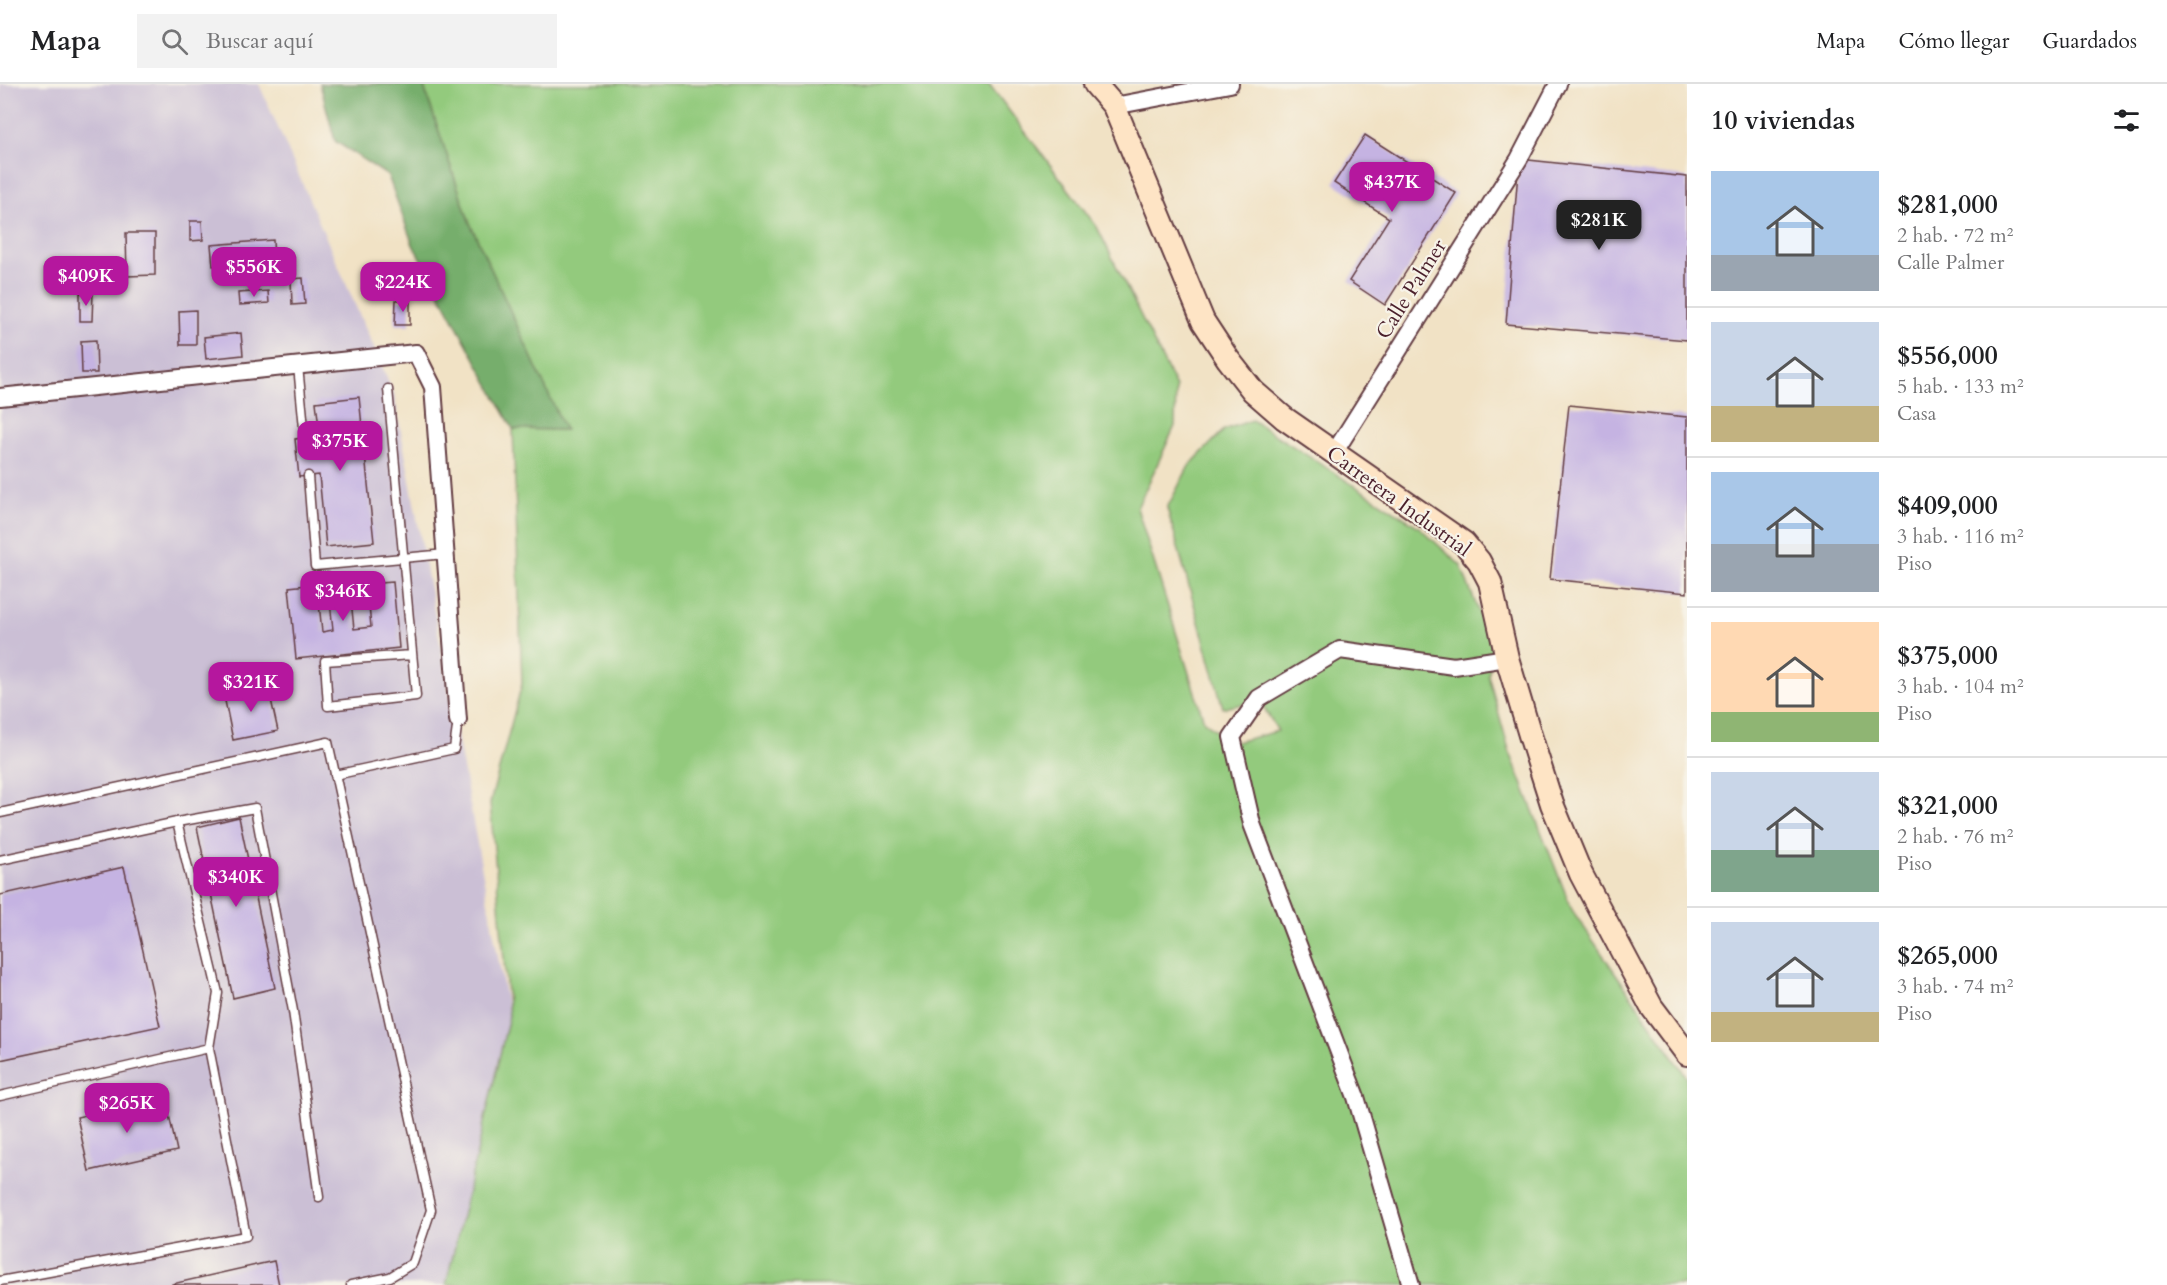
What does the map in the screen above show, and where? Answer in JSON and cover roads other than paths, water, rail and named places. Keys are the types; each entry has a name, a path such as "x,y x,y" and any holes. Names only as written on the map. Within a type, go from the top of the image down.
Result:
{"street":[{"name":"Carretera Industrial","path":"1095,84 1114,106 1203,321 1253,391 1284,418 1464,543 1479,561 1490,582 1507,658 1552,804 1581,874 1651,1006 1687,1054"},
{"path":"1114,106 1230,84"},
{"name":"Calle Palmer","path":"1335,453 1519,159 1558,84"},
{"path":"0,397 416,353 433,387 458,720"},
{"path":"1411,1285 1356,1097 1252,824 1232,737 1259,698 1340,650 1454,666 1507,658"}],"lane":[{"path":"298,366 305,438"},
{"path":"388,389 416,696 328,706 325,661 412,655"},
{"path":"308,476 315,566 446,554"},
{"path":"335,775 454,749 458,720"},
{"path":"0,813 328,742 431,1210 413,1263 390,1277 351,1285"},
{"path":"0,860 177,822 255,808 293,1011 319,1197"},
{"path":"0,1281 246,1236 209,1048 218,993 177,822"},
{"path":"0,1096 209,1048"}]}
